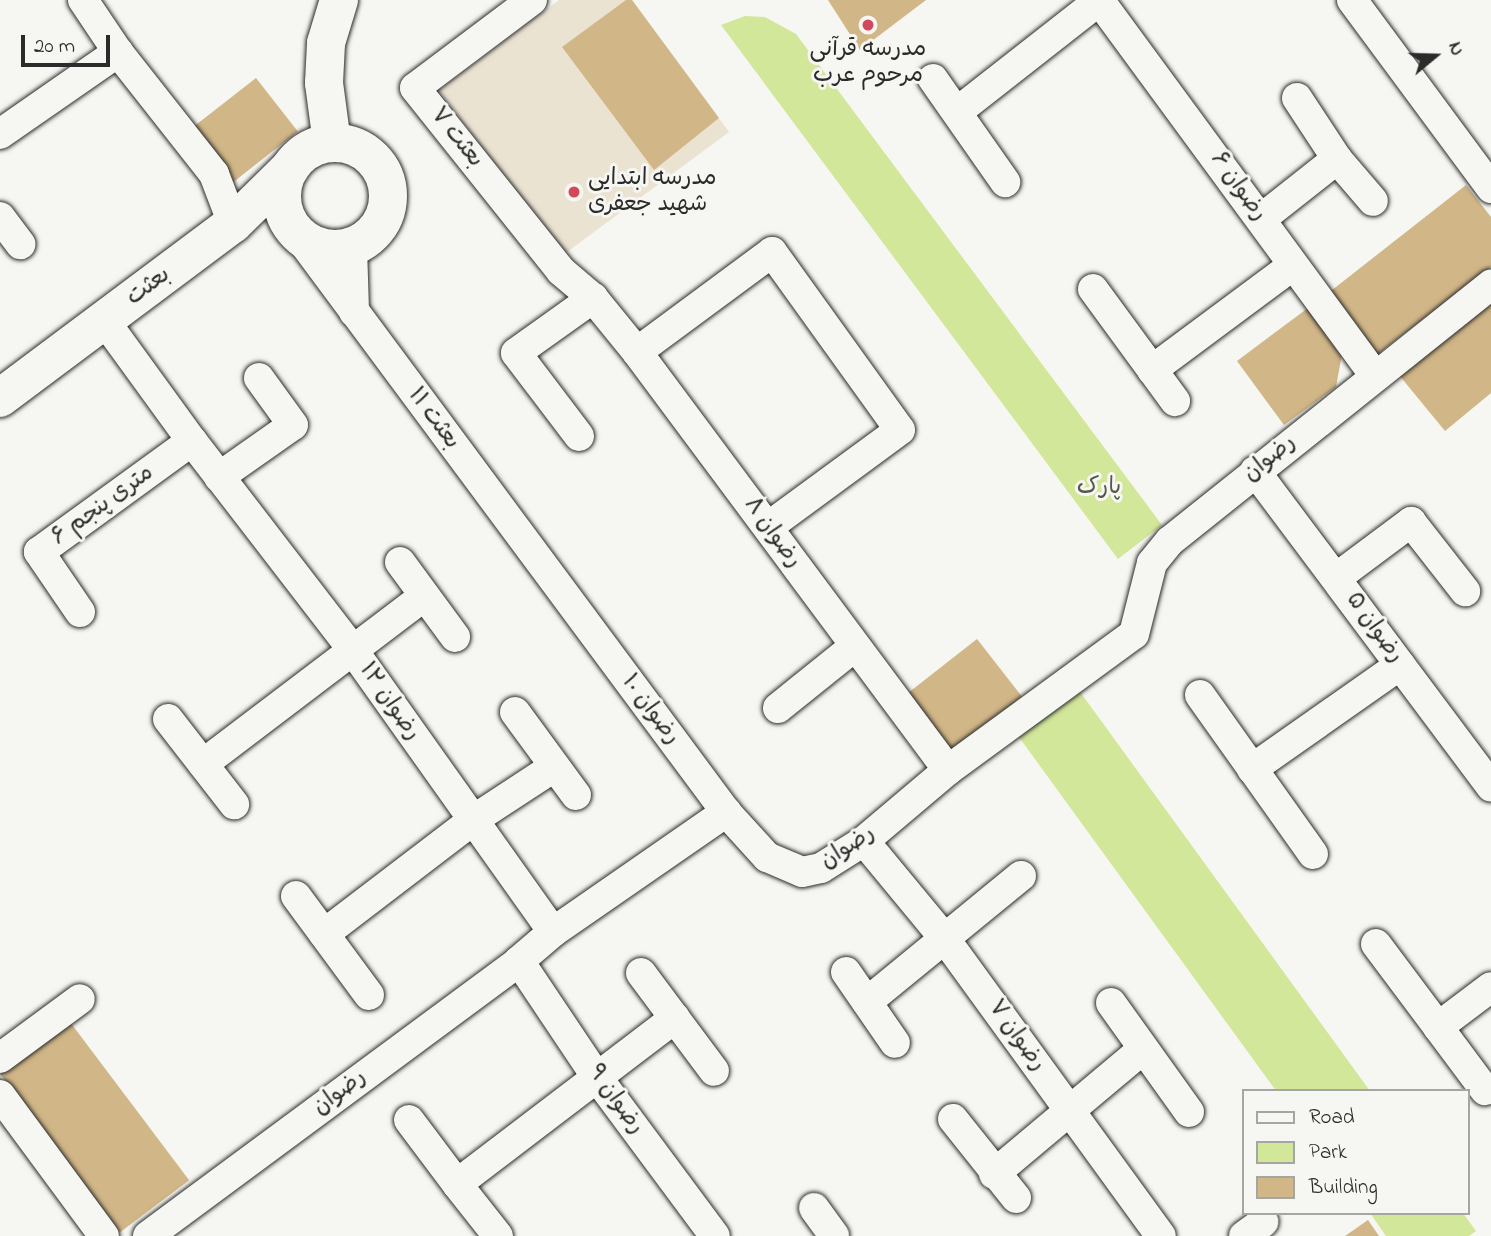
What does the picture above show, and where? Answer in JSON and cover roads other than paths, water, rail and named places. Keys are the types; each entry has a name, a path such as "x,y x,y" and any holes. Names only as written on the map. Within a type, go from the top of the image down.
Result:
{"street":[{"path":"83,0 118,52 214,174 233,224 294,230"},
{"path":"332,143 324,70 326,43 340,0"},
{"name":"بعثت ۷","path":"532,0 415,88 561,271 593,299"},
{"path":"957,112 1100,0"},
{"name":"رضوان ۶","path":"1100,0 1375,376"},
{"path":"1352,0 1491,188"},
{"path":"0,134 118,52"},
{"path":"933,79 1005,182"},
{"path":"1297,98 1337,159 1373,201"},
{"path":"332,143 349,145 365,152 377,163 386,178 389,195 387,212 379,227 367,239 352,247 321,248 294,230 286,216 282,199 284,182 291,167 302,155 332,143"},
{"path":"1261,219 1337,159"},
{"name":"بعثت","path":"4,388 104,320 233,224 291,167"},
{"path":"0,217 20,244"},
{"name":"بعثت ۱۱","path":"294,230 573,607"},
{"path":"352,247 354,312"},
{"path":"637,352 772,252 900,430 768,527"},
{"path":"1152,370 1292,266"},
{"name":"رضوان","path":"148,1236 519,961 553,932 726,813 767,857 802,872 821,868 864,841 948,770 1134,634 1152,563 1170,541 1491,285"},
{"path":"1093,289 1175,401"},
{"path":"579,436 516,354 593,299"},
{"name":"رضوان ۸","path":"593,299 637,352 948,770"},
{"name":"رضوان ۱۲","path":"104,320 219,477 352,649 553,932"},
{"path":"219,477 293,425 259,378"},
{"name":"۶ متری پنجم","path":"80,612 39,552 192,441"},
{"name":"رضوان ۵","path":"1255,471 1491,787"},
{"path":"1336,578 1411,522 1465,591"},
{"path":"400,562 455,638"},
{"path":"203,764 424,596"},
{"name":"رضوان ۱۰","path":"573,607 726,813"},
{"path":"778,708 854,647"},
{"path":"1252,769 1400,665"},
{"path":"1200,695 1312,854"},
{"path":"515,712 576,795"},
{"path":"168,719 234,804"},
{"path":"324,934 473,820 554,766"},
{"name":"رضوان ۷","path":"864,841 946,939 1161,1236"},
{"path":"867,1002 1021,876"},
{"path":"296,896 369,995"},
{"path":"1376,944 1485,1090"},
{"name":"رضوان ۹","path":"519,961 596,1076 715,1236"},
{"path":"846,972 895,1043"},
{"path":"641,973 714,1070"},
{"path":"1437,1027 1491,987"},
{"path":"0,1058 80,999"},
{"path":"1111,1003 1189,1112"},
{"path":"457,1184 675,1018"},
{"path":"995,1174 1069,1108 1143,1049"},
{"path":"0,1095 104,1236"},
{"path":"953,1119 1016,1198"},
{"path":"409,1120 498,1236"},
{"path":"814,1208 834,1236"}],"place":[{"name":"مدرسه قرآنی مرحوم عرب","path":"868,25"},
{"name":"مدرسه ابتدایی شهید جعفری","path":"574,192"}],"park label":[{"name":"پارک","path":"1099,488"}]}
